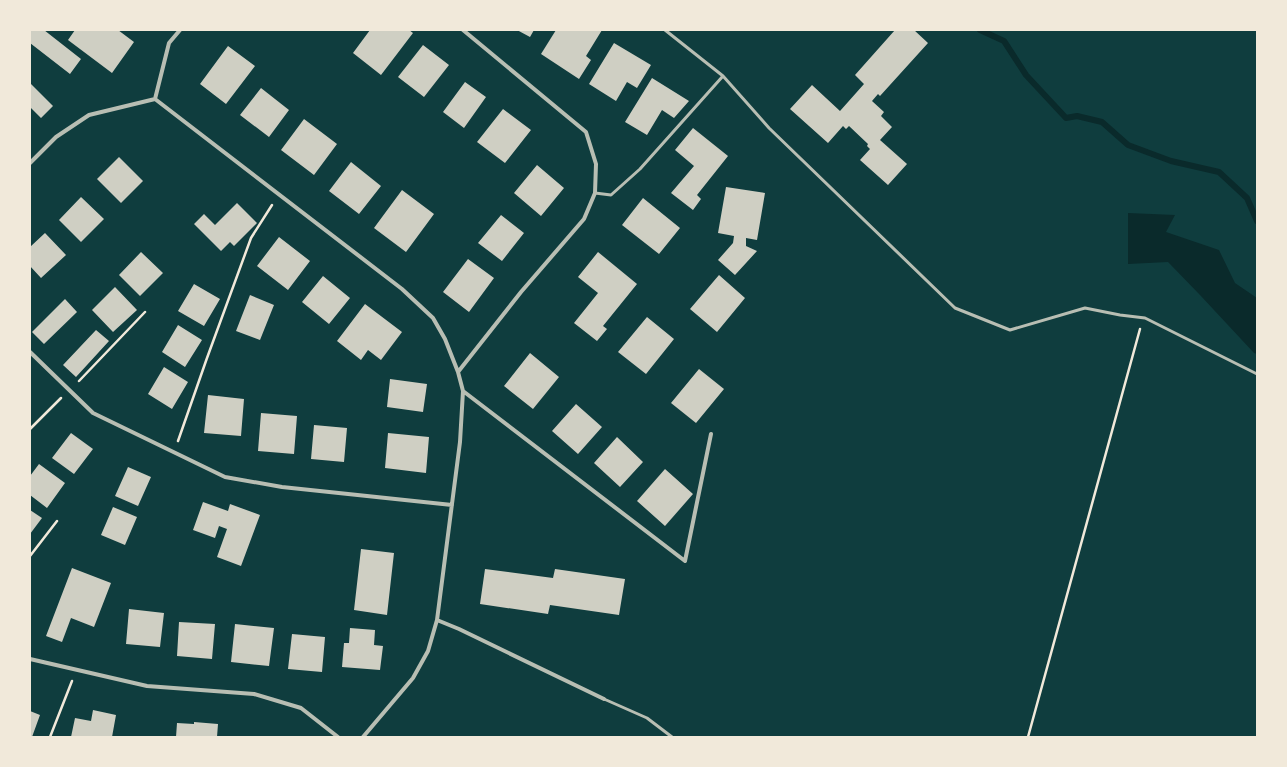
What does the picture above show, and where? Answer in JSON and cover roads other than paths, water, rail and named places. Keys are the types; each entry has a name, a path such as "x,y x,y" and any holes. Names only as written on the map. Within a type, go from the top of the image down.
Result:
{"street":[{"path":"155,99 169,43 180,30"},
{"path":"458,372 521,292 584,219 595,193 596,164 586,132 463,30"},
{"path":"30,163 56,137 89,115 155,99"},
{"path":"155,99 402,289 433,318 445,339 458,372 463,391 460,442 437,620 428,651 413,678 363,737"},
{"path":"30,352 93,413 225,477 282,487 452,505"},
{"path":"463,391 685,561 712,434"},
{"path":"437,620 459,629 604,699"},
{"path":"30,659 147,686 254,694 301,708 338,737"}],"lane":[{"path":"665,30 723,76 769,128 955,308 1010,330 1085,308 1145,318 1257,374"},
{"path":"595,193 611,195 640,169 723,76"},
{"path":"604,699 646,718 672,737"}],"water":[{"path":"1128,213 1175,215 1166,232 1219,250 1235,283 1257,298 1257,354 1254,353 1168,262 1128,264"}],"waterway":[{"path":"980,30 1004,41 1026,75 1066,118 1077,116 1102,122 1128,145 1171,161 1219,172 1247,198 1257,221"}]}
